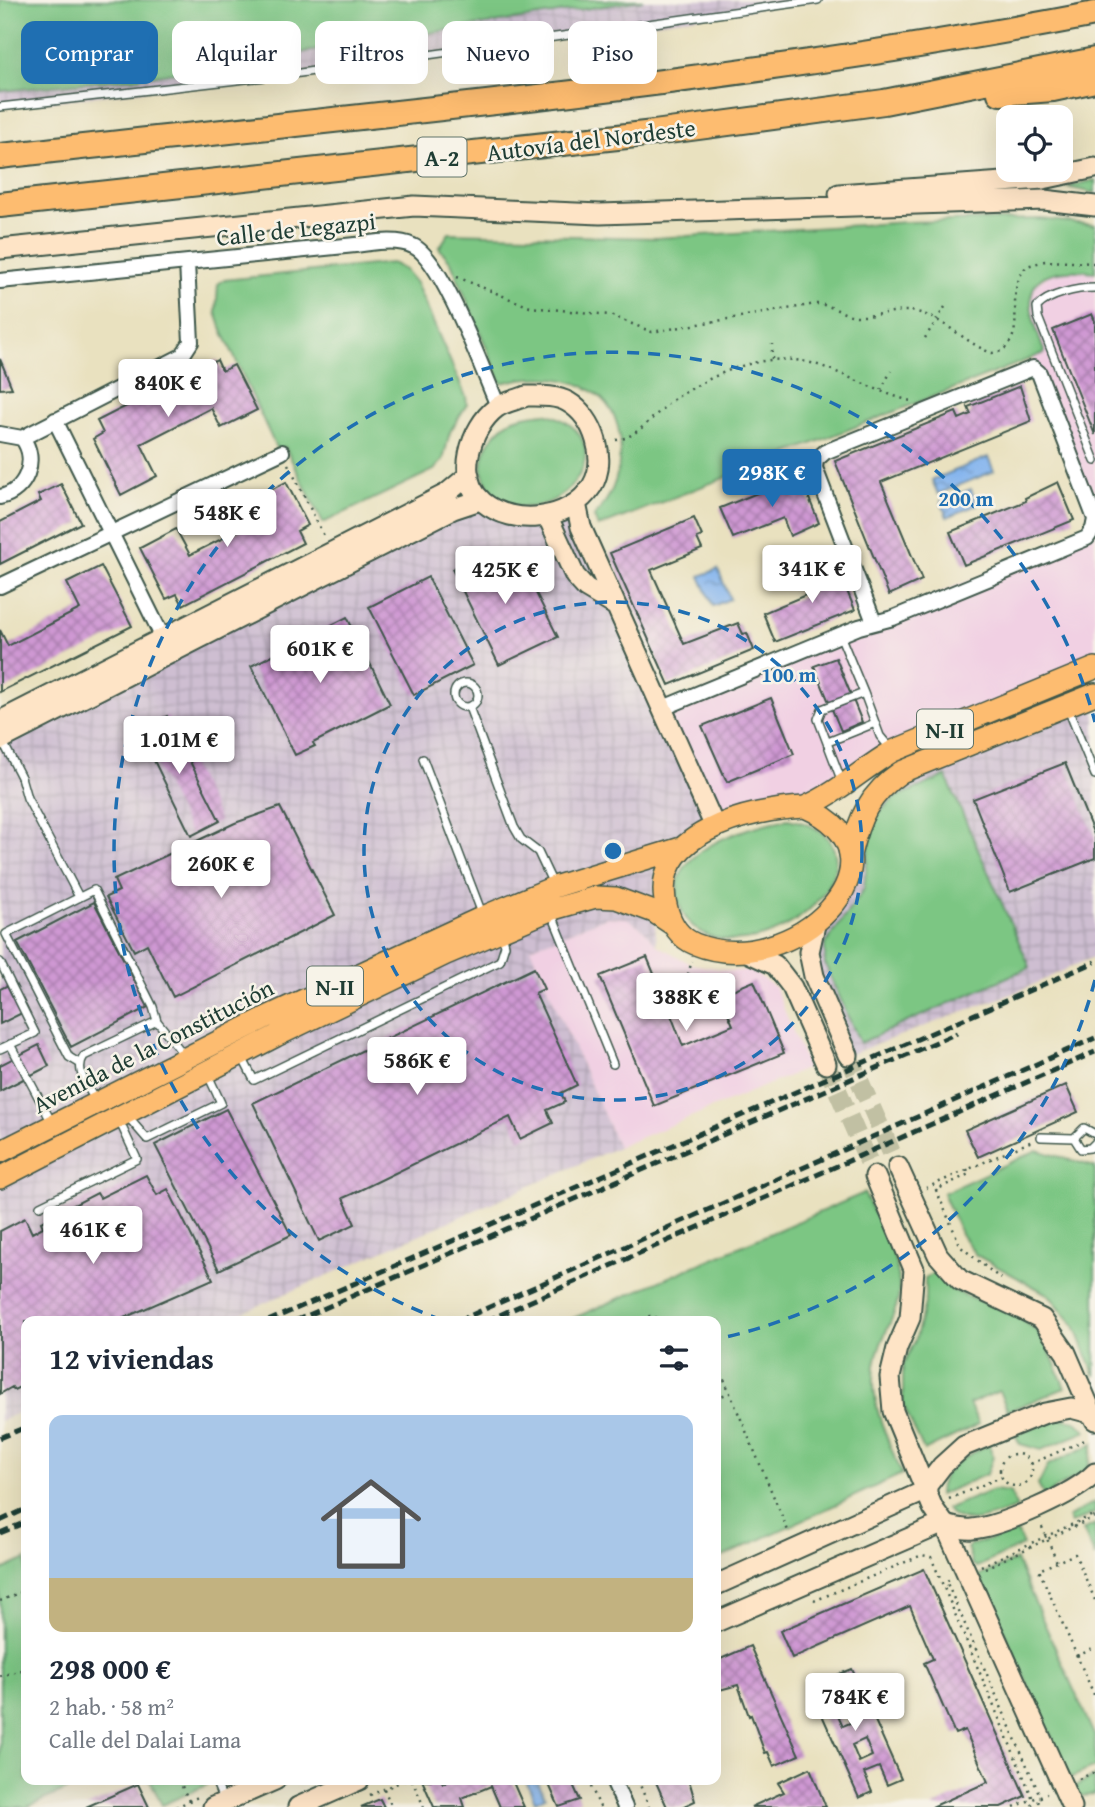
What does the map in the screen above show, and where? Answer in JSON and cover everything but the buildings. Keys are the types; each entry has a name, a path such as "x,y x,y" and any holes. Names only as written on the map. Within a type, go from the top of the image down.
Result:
{"highway":[{"path":"875,51 1078,0"},
{"name":"Autovía del Nordeste","path":"0,156 650,82 875,51 1095,14"},
{"name":"Autovía del Nordeste","path":"0,205 654,133 884,103 1095,60"},
{"path":"884,103 1053,89 1095,80"}],"main road":[{"name":"N-II","path":"681,848 715,827 769,808 805,807 843,788 873,763 893,751 1095,668"},
{"name":"N-II","path":"672,924 686,941 713,952 747,952 786,943 815,925 838,902 848,881 850,855 858,822 866,804 881,786 901,772 1095,694"},
{"path":"805,807 822,815 840,832 850,855"},
{"path":"672,924 666,906 665,887 670,866 681,848"},
{"name":"Avenida de la Constitución","path":"0,1152 267,1017 483,917 554,887 681,848"},
{"name":"Avenida de la Constitución","path":"0,1178 241,1054 501,930 550,910 596,897 616,898 635,904 672,924"}],"street":[{"path":"653,212 1043,179 1095,167"},
{"path":"0,249 414,205 600,214 1044,200 1095,206"},
{"name":"Calle de Legazpi","path":"0,281 390,242 414,246 439,272 498,406"},
{"path":"0,435 22,438 182,356 191,342 187,262"},
{"path":"663,708 1087,538 1095,519 1040,373 1032,368 825,452 816,460 815,468 874,622"},
{"path":"526,396 550,396 567,401 586,417 599,452 597,471 593,484 576,503 547,515 528,519 510,516 480,500 469,475 472,440 482,422 498,406 526,396"},
{"path":"55,420 167,646"},
{"path":"0,497 15,491 29,470 28,446 22,438"},
{"path":"0,586 282,452"},
{"path":"1,734 446,494 469,475"},
{"path":"167,646 453,509 480,500"},
{"path":"576,503 582,527 715,827"},
{"path":"547,515 575,576 586,588 616,606"},
{"path":"815,925 809,952 814,976 848,1055"},
{"path":"747,952 775,965 792,987 826,1064"},
{"path":"898,1167 938,1255 960,1280 1042,1319 1066,1353 1093,1416"},
{"path":"875,1176 914,1269 911,1318 897,1348 890,1377 893,1411 933,1508 944,1524 1072,1807"},
{"path":"721,1583 926,1488 942,1466 964,1446 1045,1413 1071,1408 1093,1416"},
{"path":"721,1620 944,1524 970,1530 995,1524 1082,1487 1095,1473"},
{"path":"219,1805 264,1785"},
{"path":"615,1785 625,1807"},
{"path":"298,1807 361,1789"}],"lane":[{"path":"657,24 788,0"},
{"path":"657,24 818,0"},
{"path":"0,107 300,73 568,36"},
{"path":"1095,288 1079,288 1041,302 1037,307 1095,461"},
{"path":"840,635 880,736 893,751"},
{"path":"843,788 818,719 822,709 864,693"},
{"path":"1066,705 1095,775"},
{"path":"469,707 514,827 521,839 538,852 554,887"},
{"path":"828,742 875,723"},
{"path":"1,734 21,777 27,798 79,897"},
{"path":"423,759 483,917"},
{"path":"97,1103 79,1063 69,1058 39,992 6,934 79,897 94,890 153,1007 157,1021 186,1059"},
{"path":"550,910 613,1064"},
{"path":"241,1054 254,1080 500,961 505,945 501,930"},
{"path":"0,962 35,1032 0,1049"},
{"path":"79,1063 84,1056 157,1021"},
{"path":"10,1044 54,1125"},
{"path":"121,1116 147,1139 221,1103 206,1072"},
{"path":"40,1206 137,1159 121,1116"},
{"path":"1041,1137 1074,1138 1084,1128 1095,1134"},
{"path":"1074,1138 1081,1149 1095,1145"},
{"path":"216,1785 219,1805"}],"path":[{"path":"451,281 462,277 530,307 610,315 652,332 816,304 828,304 848,315 917,311 937,320 984,350 1002,351 1013,336 1016,281 1027,266 1045,261 1095,263"},
{"path":"925,338 945,307"},
{"path":"772,344 772,359"},
{"path":"615,448 615,440 627,437 675,399 718,375 749,363 772,359 799,359 881,391 921,403 928,410"},
{"path":"881,391 891,371"},
{"path":"282,452 324,536"},
{"path":"668,982 688,974 691,964"},
{"path":"919,1190 1041,1137"},
{"path":"967,1168 969,1174 936,1190 961,1247 973,1259 996,1272 1000,1282"},
{"path":"721,1372 789,1533"},
{"path":"721,1396 730,1393"},
{"path":"1031,1464 1085,1440"},
{"path":"1001,1477 1003,1461 1011,1455 1020,1454 1031,1464"},
{"path":"1001,1477 1015,1487 1023,1485 1029,1480 1031,1464"},
{"path":"948,1499 1001,1477"},
{"path":"943,1586 1095,1517"},
{"path":"1095,1600 1075,1554 1040,1570 1095,1696"},
{"path":"806,1604 922,1555 931,1557 1033,1799 1014,1807"},
{"path":"0,1601 21,1592"},
{"path":"1077,1656 1095,1648"},
{"path":"0,1676 21,1670"},
{"path":"181,1785 189,1801"},
{"path":"361,1789 384,1789 393,1785"},
{"path":"414,1785 424,1807"},
{"path":"590,1785 600,1807"},
{"path":"640,1785 649,1807"},
{"path":"384,1789 392,1807"}],"shaded area":[{"path":"0,0 818,0 657,23 568,21 568,35 554,37 554,21 442,21 442,53 428,55 428,21 315,21 315,71 301,73 301,21 172,21 172,84 203,84 0,107"},
{"path":"1057,270 1095,272 1095,668 915,742 843,788 715,827 663,708 1093,529 1033,368 1034,357 1045,352 1030,315 1030,300 1034,285"},
{"path":"480,500 510,516 576,503 710,817 656,865 654,912 657,945 642,928 627,918 607,917 530,948 618,1147 235,1316 21,1316 21,1411 0,1421 0,740"},
{"path":"1095,694 1095,956 1024,989 848,1055 814,976 815,925 881,786"},
{"path":"607,917 627,918 642,928 657,945 691,964 731,971 751,971 775,987 808,1068 618,1147 530,948"}],"green space":[{"path":"0,0 643,0 507,21 442,21 442,31 428,33 428,21 315,21 315,51 301,53 301,21 172,21 172,73 158,75 158,21 21,21 21,84 74,84 0,91"},
{"path":"1095,180 1095,193 1066,187"},
{"path":"1041,219 1095,225 1095,272 1053,273 1041,279 1034,288 1031,300 1033,315 1045,353 598,527 594,517 613,488 619,464 619,430 611,411 599,396 583,386 565,380 522,379 501,383 451,262 439,248 449,233 656,238 907,222"},
{"path":"392,263 405,270 416,283 467,404 450,432 443,460 434,470 323,523 285,447 277,450 222,330 216,312 218,284 224,280"},
{"path":"545,413 573,427 584,445 584,465 573,484 555,499 534,507 512,505 492,491 486,481 483,471 485,450 497,432 514,419"},
{"path":"946,776 1030,967 860,1043 825,964 825,945 864,889 872,820 894,798"},
{"path":"788,819 819,831 833,848 834,870 824,892 805,913 780,929 751,939 720,939 708,936 694,927 683,913 677,892 681,874 692,859 729,836"},
{"path":"1037,1150 1095,1167 1095,1376 1075,1326 1049,1295 976,1255 961,1234 943,1193"},
{"path":"864,1193 895,1259 899,1283 897,1302 877,1355 874,1386 879,1416 902,1474 721,1558 721,1316 579,1316"},
{"path":"936,1272 952,1290 1012,1313 1043,1335 1065,1388 1008,1411 999,1391 969,1404 979,1424 924,1451 903,1405 903,1365 915,1341 925,1303 925,1278"},
{"path":"1060,1418 1075,1421 1087,1431 1041,1450 1020,1444 1015,1434"},
{"path":"989,1444 993,1457 987,1474 939,1495 943,1477 949,1470"},
{"path":"1093,1444 1088,1469 1044,1496 1038,1485 1048,1465"},
{"path":"993,1490 1010,1492 1017,1508 970,1520 954,1516 946,1509"},
{"path":"1095,1502 1095,1513 1071,1524 1068,1518"},
{"path":"1095,1524 1095,1557 1083,1530"},
{"path":"1017,1532 1023,1545 977,1567 972,1564 967,1548 971,1545"},
{"path":"1016,1560 1095,1737 1095,1767 1070,1778 979,1576"},
{"path":"21,1561 21,1785 78,1785 27,1807 0,1807 0,1571"},
{"path":"1095,1776 1094,1795 1081,1796 1072,1788"},
{"path":"152,1785 207,1785 162,1805"}],"water":[{"path":"988,457 994,471 938,494 932,480"},
{"path":"971,489 977,505 947,517 941,501"},
{"path":"718,569 730,599 713,606 700,576"},
{"path":"528,1785 539,1785 545,1797 535,1801"}],"tunnel":[{"path":"848,1055 898,1167"},
{"path":"826,1064 875,1176"}],"railway":[{"path":"280,1316 1095,962"},
{"path":"306,1316 957,1033"},
{"path":"469,1316 1095,1038"},
{"path":"497,1316 1095,1052"},
{"path":"0,1438 21,1429"},
{"path":"0,1521 21,1511"},
{"path":"0,1533 21,1524"}]}
